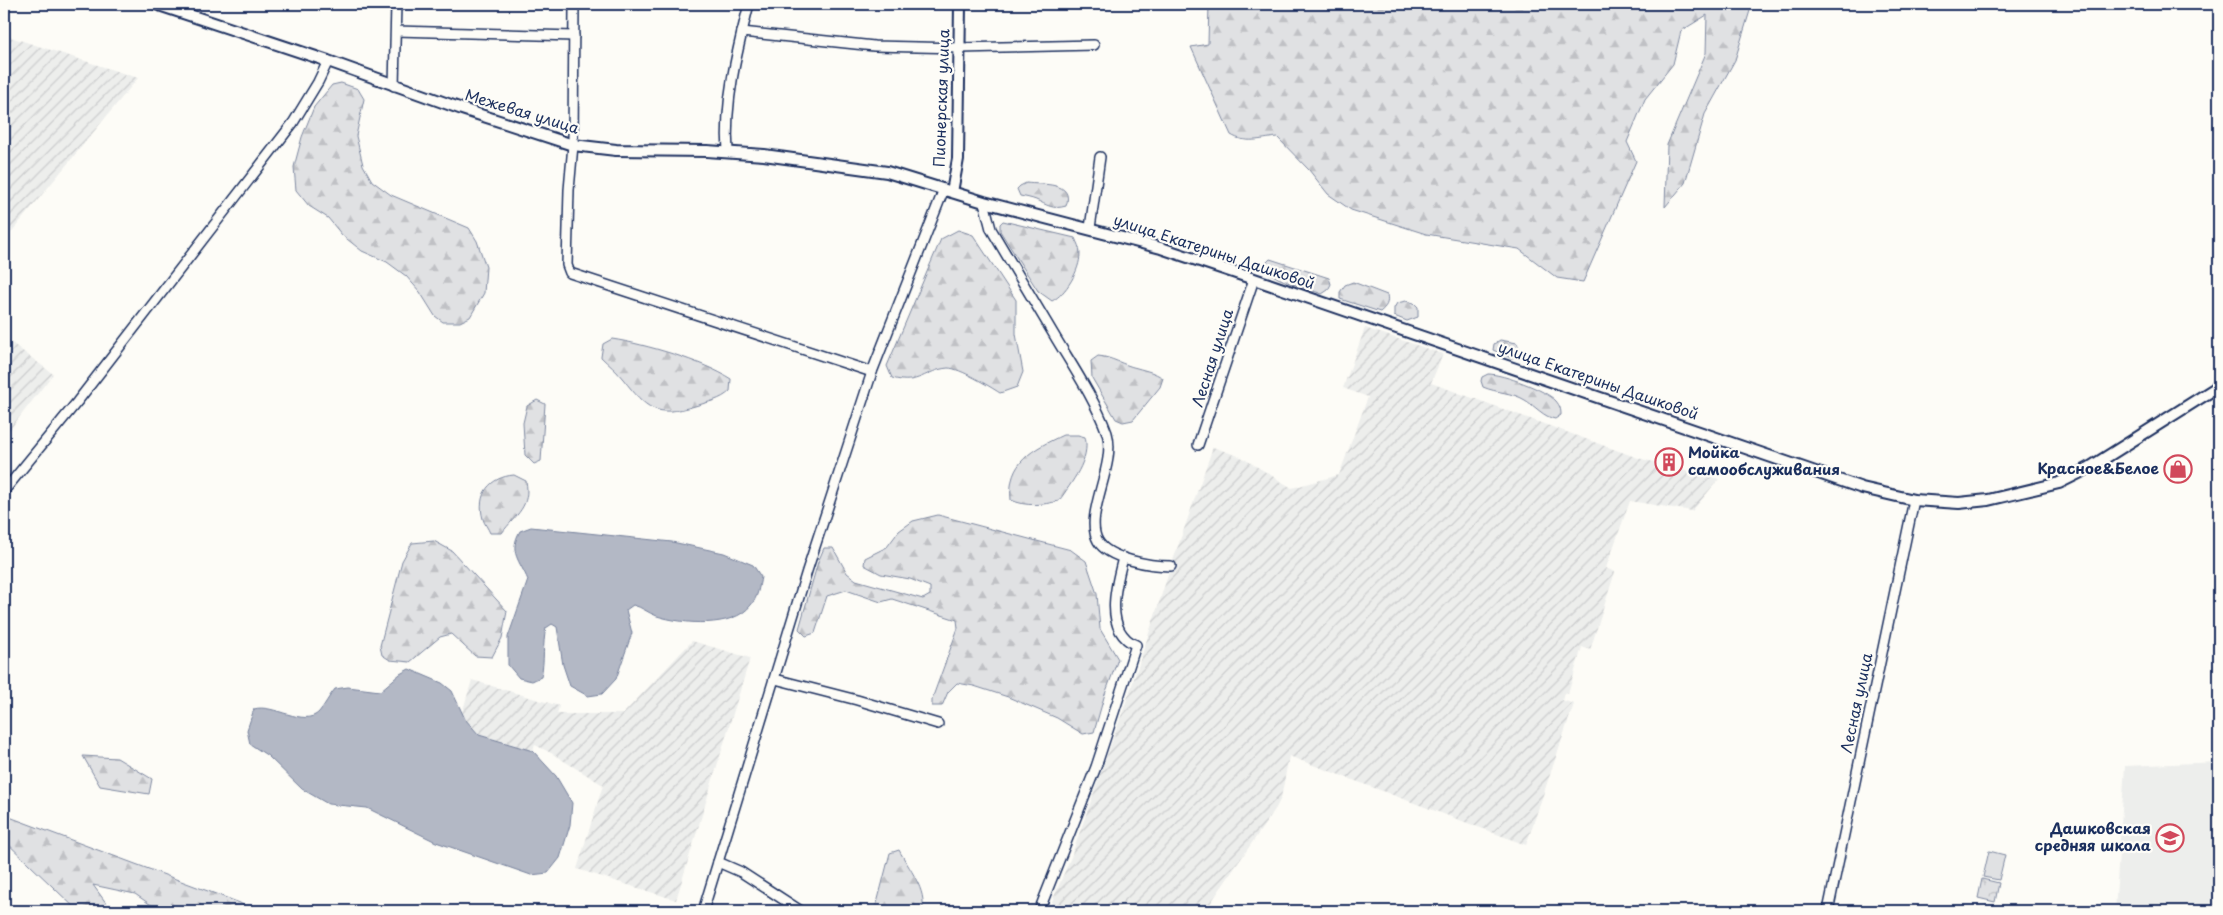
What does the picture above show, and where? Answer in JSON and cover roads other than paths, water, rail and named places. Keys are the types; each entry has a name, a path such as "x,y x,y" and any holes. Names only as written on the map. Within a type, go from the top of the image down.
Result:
{"street":[{"name":"Межевая улица","path":"156,4 328,61 394,86 573,144 616,150 728,152 764,155 887,172 948,191"},
{"path":"394,86 396,4"},
{"path":"574,4 573,144 567,265 570,273 872,372"},
{"path":"728,152 726,128 742,32 749,4"},
{"name":"Пионерская улица","path":"948,191 958,159 960,4"},
{"path":"396,31 574,36"},
{"path":"742,32 874,46 960,48 1094,45"},
{"path":"4,491 77,402 293,123 318,82 328,61"},
{"path":"1090,228 1100,156"},
{"path":"703,911 872,372 948,191"},
{"name":"улица Екатерины Дашковой","path":"948,191 1161,248 1862,488 1914,500 1959,503 1988,500 2059,483 2089,468 2219,386"},
{"path":"984,202 991,229 1087,389 1107,435 1109,454 1094,524 1098,541 1110,552 1123,558 1158,566 1170,566"},
{"name":"Лесная улица","path":"1198,445 1254,279"},
{"name":"Лесная улица","path":"1828,911 1914,500"},
{"path":"1039,911 1096,767 1136,645 1126,640 1118,628 1115,612 1116,586 1123,558"},
{"path":"775,679 857,700 938,724"},
{"path":"718,862 753,879 765,890 801,911"}],"place":[{"name":"Мойка самообслуживания","path":"1669,462"},
{"name":"Красное&Белое","path":"2178,469"},
{"name":"Дашковская средняя школа","path":"2170,838"}]}
